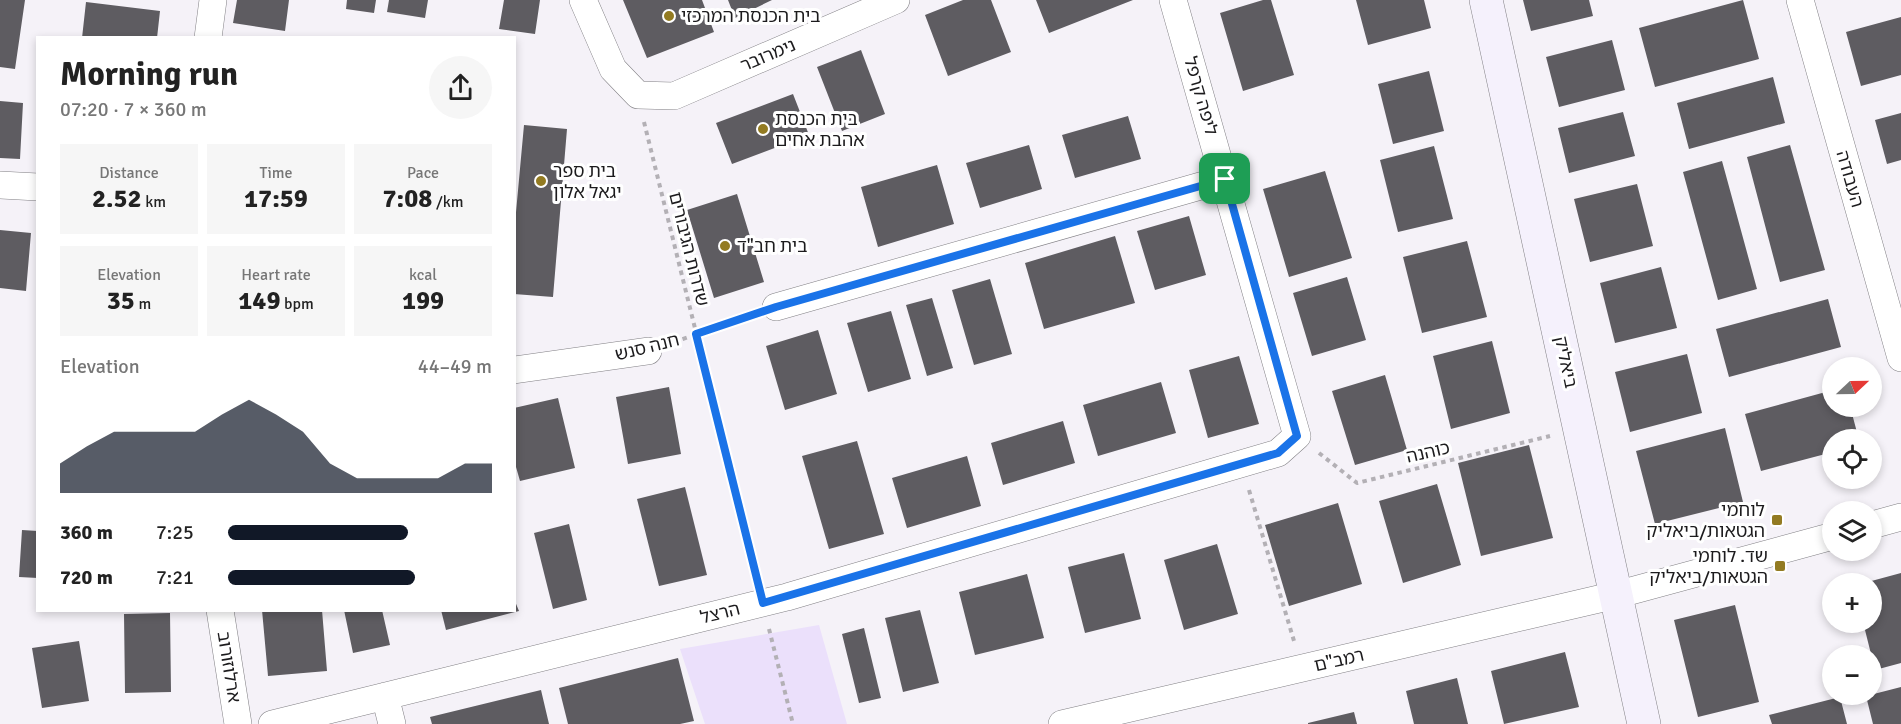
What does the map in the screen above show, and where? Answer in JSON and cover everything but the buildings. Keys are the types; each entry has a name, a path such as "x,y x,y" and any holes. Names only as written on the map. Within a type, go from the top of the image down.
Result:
{"street":[{"path":"208,36 213,0"},
{"path":"583,0 613,69 638,95"},
{"name":"נימרובר","path":"638,95 674,96 896,0"},
{"name":"ליפה קרפל","path":"1173,0 1297,436"},
{"name":"ביאליק","path":"1486,0 1644,724"},
{"name":"העבודה","path":"1808,2 1901,358"},
{"path":"776,307 1225,179"},
{"path":"0,185 36,187"},
{"name":"חנה סנש","path":"516,370 648,351"},
{"name":"הרצל","path":"272,724 763,603 1278,453 1297,436"},
{"path":"1882,523 1901,518"},
{"name":"רמב\"ם","path":"1062,724 1616,595 1822,539"},
{"name":"ארלוזורוב","path":"220,612 238,724"},
{"path":"385,696 392,724"}],"path":[{"name":"שדרות הגיבורים","path":"638,95 793,724"},
{"name":"חנה סנש","path":"648,351 776,307"},
{"name":"כוהנה","path":"1297,436 1357,483 1580,429"},
{"path":"1241,464 1302,668"}],"shaded area":[{"path":"819,625 847,724 705,724 680,649"}],"place":[{"name":"בית הכנסת המרכזי","path":"669,16"},
{"name":"בית הכנסת אהבת אחים","path":"763,129"},
{"name":"בית ספר יגאל אלון","path":"541,181"},
{"name":"בית חב\"ד","path":"725,246"},
{"name":"לוחמי הגטאות/ביאליק","path":"1777,520"},
{"name":"שד. לוחמי הגטאות/ביאליק","path":"1780,566"}],"route":[{"path":"1225,179 1297,436 1278,453 763,603 696,334 776,307 1225,179"}]}
